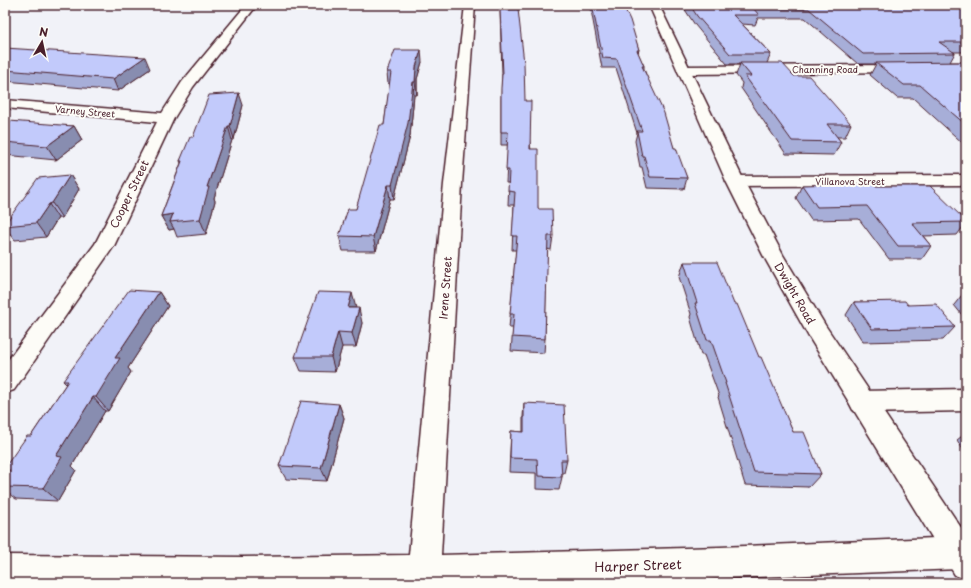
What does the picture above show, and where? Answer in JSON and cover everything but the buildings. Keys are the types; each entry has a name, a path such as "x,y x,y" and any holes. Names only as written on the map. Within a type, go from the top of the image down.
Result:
{"street":[{"name":"Cooper Street","path":"5,383 104,246 166,118 187,85 252,5"},
{"name":"Irene Street","path":"424,572 453,184 470,5"},
{"name":"Dwight Road","path":"654,5 735,181 799,301 862,402 963,558"},
{"name":"Channing Road","path":"684,70 919,69"},
{"name":"Varney Street","path":"5,104 166,118"},
{"name":"Villanova Street","path":"735,181 966,180"},
{"path":"862,402 966,400"},
{"name":"Harper Street","path":"5,571 126,574 424,572 758,562 963,558"}]}
